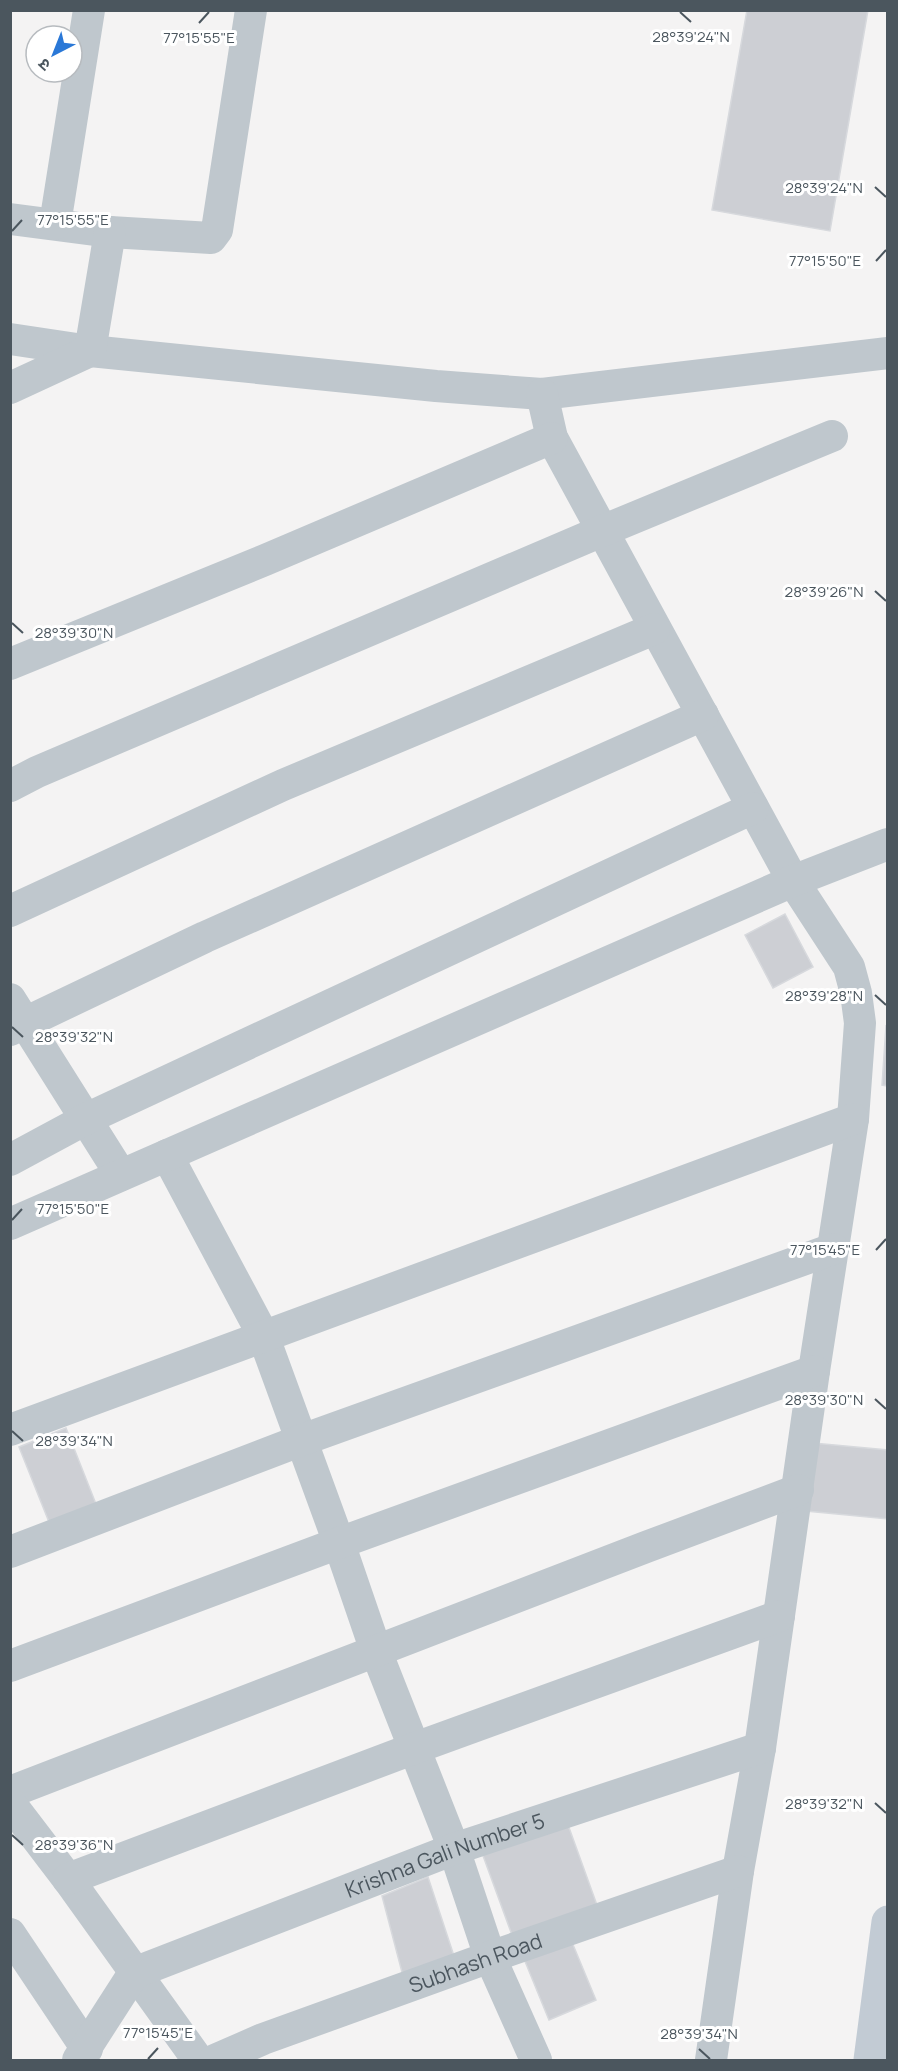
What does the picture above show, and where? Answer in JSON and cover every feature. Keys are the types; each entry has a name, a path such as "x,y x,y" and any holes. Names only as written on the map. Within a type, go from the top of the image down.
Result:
{"street":[{"path":"55,224 89,10"},
{"path":"10,219 110,232 211,238 217,231 251,10"},
{"path":"90,351 110,232"},
{"path":"10,339 90,351 436,386 542,394 888,353"},
{"path":"10,388 90,351"},
{"path":"542,394 552,438 654,629 793,881 849,967 856,993 860,1023 853,1119 813,1371 760,1748 738,1870 711,2061"},
{"path":"10,786 37,772 602,531 832,436"},
{"path":"11,663 265,560 552,438"},
{"path":"10,911 283,785 654,629"},
{"path":"121,1175 86,1119 16,1017 205,937 703,715"},
{"path":"10,1160 86,1119 753,808"},
{"path":"10,1224 793,881 888,844"},
{"path":"10,1430 853,1119"},
{"path":"167,1155 263,1335 376,1651 454,1849 490,1957 536,2061"},
{"path":"10,1552 302,1440 833,1249"},
{"path":"10,1666 339,1543 813,1371"},
{"path":"10,1792 798,1490"},
{"path":"68,1879 415,1748 779,1616"},
{"name":"Krishna Gali Number 5","path":"135,1972 454,1849 760,1748"},
{"path":"10,1803 68,1879 198,2061"},
{"name":"Subhash Road","path":"215,2061 268,2050 490,1957 738,1870"},
{"path":"870,2061 888,1922"},
{"path":"10,1934 82,2055 135,1972"}],"building":[{"path":"747,10 868,10 830,231 712,210"},
{"path":"785,914 813,967 773,988 745,935"},
{"path":"886,1026 888,1027 888,1086 882,1085"},
{"path":"66,1428 96,1504 49,1522 19,1447"},
{"path":"813,1443 888,1450 888,1519 806,1511"},
{"path":"567,1822 597,1905 512,1935 482,1853"},
{"path":"428,1877 455,1959 403,1976 382,1896"},
{"path":"569,1935 596,2000 549,2020 522,1954"}]}
